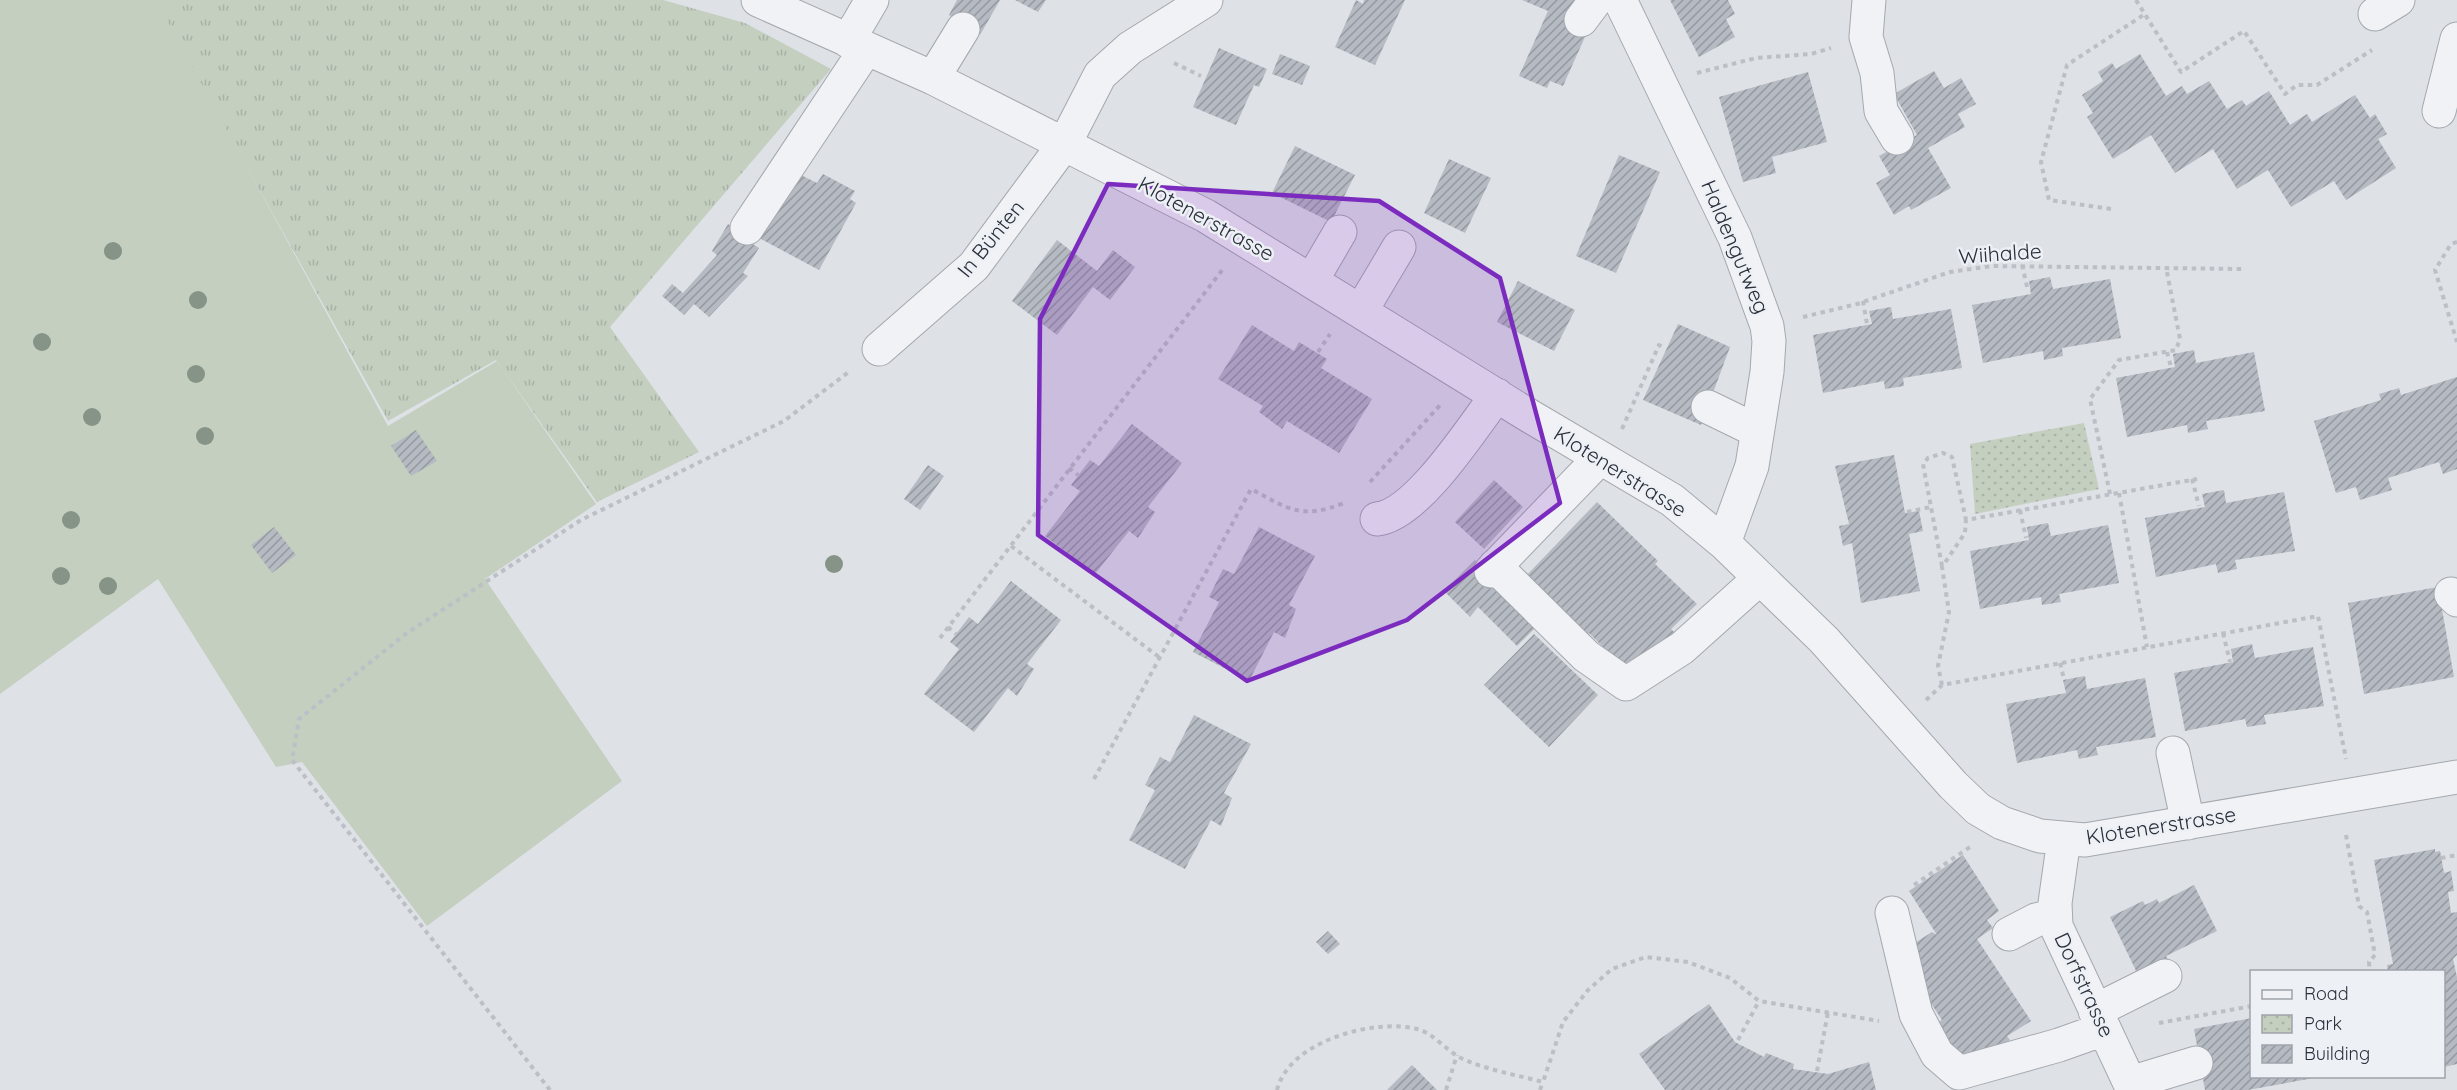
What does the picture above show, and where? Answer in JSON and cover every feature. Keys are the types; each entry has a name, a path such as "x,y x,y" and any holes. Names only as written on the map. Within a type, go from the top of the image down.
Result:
{"street":[{"name":"Klotenerstrasse","path":"758,0 933,78 1065,143 1243,237 1497,395 1672,500 1724,543 1824,640 1953,785 1978,809 2018,830 2064,839 2108,837 2457,777"},
{"path":"747,228 857,45 872,0"},
{"name":"In Bünten","path":"879,349 975,266 1065,143 1090,91 1115,60 1166,23 1206,0"},
{"name":"Haldengutweg","path":"1620,0 1662,82 1735,238 1767,326 1767,372 1747,485 1724,543"},
{"path":"1869,0 1866,37 1877,73 1881,111 1897,138"},
{"path":"933,78 963,29"},
{"path":"2439,111 2457,39"},
{"path":"1312,280 1340,232"},
{"path":"1361,311 1399,247"},
{"path":"1365,510 1387,518 1404,509 1421,494 1497,395"},
{"path":"1708,407 1744,425 1758,428"},
{"path":"1600,458 1493,568 1586,656 1626,684 1682,648 1760,578"},
{"path":"2173,753 2188,823"},
{"name":"Dorfstrasse","path":"2064,839 2055,915 2060,938 2131,1087"},
{"path":"1898,902 1916,1014 1937,1054 1959,1073 2059,1045 2165,976"},
{"path":"2009,934 2036,920 2055,915"},
{"path":"2131,1087 2196,1063"}],"path":[{"path":"2136,0 2181,72 2244,31 2285,94 2297,85 2317,86 2378,47"},
{"path":"2111,209 2049,200 2041,162 2067,65 2145,14"},
{"path":"1662,82 1756,58 1811,54 1866,37"},
{"path":"1166,59 1202,76"},
{"path":"940,638 1229,261 1243,237"},
{"path":"2457,242 2451,244 2434,270 2457,342"},
{"name":"Wiihalde","path":"1767,326 1863,301 1950,272 1992,266 2242,269"},
{"path":"2022,266 2028,291"},
{"path":"2110,494 2090,399 2119,360 2176,350 2180,339 2166,267"},
{"path":"1863,301 1867,324"},
{"path":"1623,427 1659,345 1665,348"},
{"path":"550,1090 292,760 299,719 407,633 582,520 784,421 879,349"},
{"path":"2167,352 2171,367"},
{"path":"1369,483 1467,376"},
{"path":"1942,567 1965,532 1966,520 1952,457 1943,453 1928,458 1923,464 1949,612 1938,666 1942,685"},
{"path":"1070,468 1078,475"},
{"path":"1966,520 2194,479 2199,506"},
{"path":"1094,779 1251,489 1292,511 1365,510"},
{"path":"2119,493 2147,647"},
{"path":"1907,512 1931,507"},
{"path":"2020,510 2026,538"},
{"path":"1011,546 1159,657"},
{"path":"1899,724 1942,685 2318,616 2348,766"},
{"path":"948,627 956,634"},
{"path":"2223,633 2230,663"},
{"path":"2060,663 2064,679"},
{"path":"2346,835 2360,906 2367,912 2375,955 2369,962 2370,970"},
{"path":"1898,902 1973,844"},
{"path":"2441,858 2457,855"},
{"path":"1540,1090 1563,1022 1588,990 1612,969 1646,957 1688,962 1730,978 1759,1001 1883,1022"},
{"path":"1737,1040 1759,1001"},
{"path":"2149,1025 2250,1006"},
{"path":"1817,1071 1828,1012"},
{"path":"1277,1090 1280,1080 1303,1054 1343,1034 1389,1024 1420,1030 1462,1059 1543,1082"},
{"path":"1446,1090 1457,1055"}],"highlighted area":[{"path":"1108,184 1379,201 1500,278 1560,503 1407,620 1247,681 1038,535 1040,319"}],"green space":[{"path":"0,0 156,0 388,426 497,361 596,504 485,579 622,781 427,926 302,762 276,767 158,579 0,694"},
{"path":"154,0 663,0 745,23 831,69 610,327 699,452 597,502 496,360 388,421"},
{"path":"2084,423 2099,489 1975,514 1970,444"}],"building":[{"path":"957,0 1000,0 980,35 949,15"},
{"path":"1015,0 1046,0 1038,12"},
{"path":"1356,0 1363,4 1364,0 1405,0 1375,65 1335,47"},
{"path":"1522,0 1577,0 1589,28 1563,86 1550,81 1547,88 1519,76 1548,11"},
{"path":"1670,0 1728,0 1735,14 1726,19 1735,37 1699,57"},
{"path":"1219,48 1267,69 1259,87 1254,85 1236,125 1193,107"},
{"path":"1280,54 1310,66 1302,85 1272,74"},
{"path":"2140,54 2166,96 2182,86 2187,94 2209,81 2227,109 2242,100 2246,106 2269,91 2290,125 2307,114 2312,122 2355,95 2370,118 2375,114 2387,134 2378,139 2396,168 2346,200 2334,181 2291,207 2268,170 2237,189 2213,149 2175,173 2151,135 2113,159 2087,117 2093,113 2082,95 2103,81 2098,72 2112,63 2116,69"},
{"path":"1934,71 1944,88 1961,78 1976,104 1958,114 1965,127 1928,148 1951,188 1911,210 1909,206 1894,215 1876,183 1890,175 1879,156 1917,135 1894,94"},
{"path":"1808,72 1827,142 1772,157 1776,173 1743,182 1719,97"},
{"path":"1295,146 1355,175 1331,222 1272,193"},
{"path":"1619,155 1660,172 1616,273 1576,256"},
{"path":"1449,159 1491,178 1465,233 1424,213"},
{"path":"793,171 817,183 823,174 855,191 850,199 856,203 819,270 759,238"},
{"path":"728,224 759,248 743,273 748,276 709,317 694,304 684,315 662,296 672,284 683,293 717,255 712,251"},
{"path":"1057,240 1097,271 1113,250 1135,267 1110,300 1093,287 1057,335 1012,301"},
{"path":"2050,277 2053,289 2110,279 2121,338 2062,348 2063,356 2044,360 2043,351 1983,363 1972,305 2031,294 2029,281"},
{"path":"1518,281 1575,310 1554,351 1497,322"},
{"path":"1891,307 1893,319 1951,309 1962,368 1903,378 1904,386 1885,389 1884,381 1823,393 1813,335 1872,324 1869,311"},
{"path":"1678,324 1730,347 1701,425 1643,400"},
{"path":"1252,325 1294,351 1299,342 1327,359 1321,368 1372,399 1339,453 1287,421 1282,429 1259,412 1263,406 1218,379"},
{"path":"2194,350 2196,363 2254,352 2265,411 2206,421 2208,429 2188,433 2187,425 2127,437 2116,378 2175,367 2173,354"},
{"path":"2457,377 2457,469 2443,474 2439,462 2388,478 2392,490 2360,500 2356,487 2336,493 2314,421 2381,400 2379,394 2399,388 2401,395"},
{"path":"1132,424 1182,463 1148,507 1155,512 1138,538 1129,531 1095,574 1045,536 1080,491 1071,485 1090,460 1099,466"},
{"path":"416,430 437,461 411,476 391,446"},
{"path":"1894,455 1905,513 1919,511 1923,531 1909,534 1920,591 1861,603 1852,543 1843,546 1839,526 1849,524 1835,466"},
{"path":"928,465 944,476 920,510 904,499"},
{"path":"1494,480 1523,507 1484,549 1455,522"},
{"path":"2224,490 2226,503 2284,492 2295,551 2235,560 2237,569 2218,573 2216,564 2156,577 2145,518 2205,507 2202,494"},
{"path":"1597,502 1658,561 1655,564 1697,604 1671,629 1678,636 1629,673 1589,633 1582,640 1521,581"},
{"path":"2048,523 2051,536 2108,525 2119,583 2059,594 2061,602 2042,605 2041,597 1980,609 1970,551 2029,540 2027,527"},
{"path":"274,527 296,555 272,573 251,545"},
{"path":"1259,527 1315,556 1289,605 1296,609 1285,638 1274,632 1249,681 1193,652 1219,602 1209,597 1223,569 1234,574"},
{"path":"1475,560 1539,624 1517,646 1478,607 1470,617 1444,591"},
{"path":"1011,581 1061,620 1027,664 1034,669 1017,696 1008,688 974,732 924,694 959,649 950,642 969,617 978,624"},
{"path":"2438,587 2454,677 2364,694 2348,603"},
{"path":"1534,634 1598,695 1549,747 1484,685"},
{"path":"2252,644 2255,658 2313,647 2324,706 2264,715 2266,724 2247,727 2245,719 2185,731 2174,673 2233,662 2231,649"},
{"path":"2085,676 2087,689 2145,678 2156,737 2096,747 2098,755 2079,759 2077,750 2017,763 2006,704 2066,693 2063,680"},
{"path":"1194,715 1251,744 1224,793 1232,798 1221,826 1211,820 1185,869 1129,840 1155,790 1145,785 1160,757 1170,762"},
{"path":"2435,849 2435,852 2440,851 2444,873 2451,871 2454,891 2448,892 2451,913 2457,912 2457,955 2453,959 2457,977 2457,1064 2445,1067 2445,970 2388,970 2387,965 2393,964 2374,860"},
{"path":"1963,855 1999,911 1987,920 1993,928 1977,939 2031,1021 2007,1036 2010,1040 1973,1064 1929,1029 1942,1020 1913,976 1907,948 1932,932 1937,935 1909,891"},
{"path":"2194,885 2217,931 2166,956 2171,965 2140,979 2110,917 2143,901 2145,905 2157,899 2159,903"},
{"path":"1328,931 1340,944 1328,954 1316,942"},
{"path":"1709,1004 1735,1042 1764,1057 1766,1053 1794,1064 1793,1069 1828,1074 1869,1062 1876,1090 1665,1090 1639,1054"},
{"path":"2250,1018 2250,1078 2314,1078 2248,1090 2205,1090 2194,1029"},
{"path":"1412,1065 1437,1090 1387,1090"}]}
